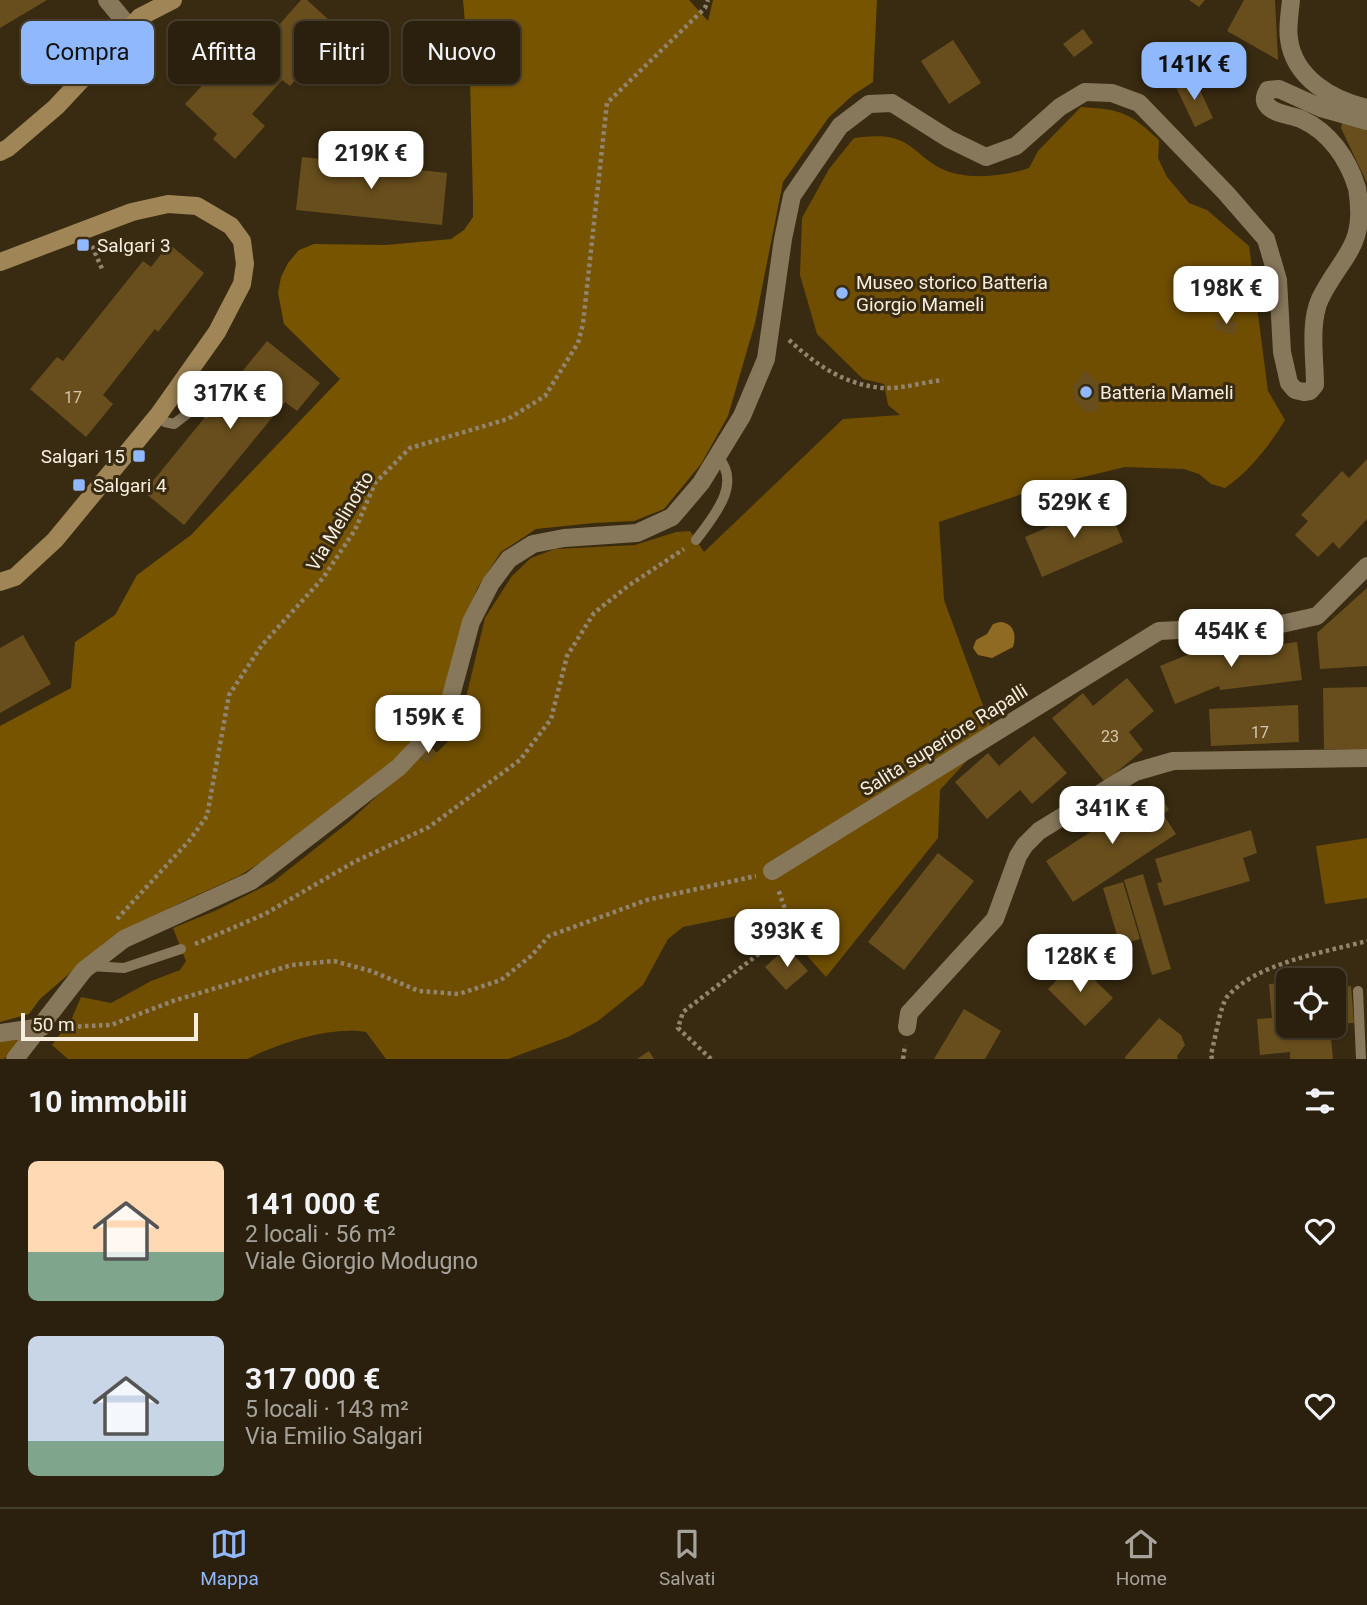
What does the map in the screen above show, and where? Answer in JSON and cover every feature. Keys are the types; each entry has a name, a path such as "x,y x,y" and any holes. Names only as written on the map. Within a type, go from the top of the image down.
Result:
{"street":[{"path":"107,0 125,21"},
{"path":"136,21 173,0"},
{"path":"1291,0 1289,39 1297,64 1324,91 1349,104 1367,108"},
{"path":"0,152 56,107 77,84"},
{"path":"15,1059 89,966 124,939 251,881 399,767 444,718 471,622 491,583 509,559 533,544 564,538 637,533 672,517 701,483 742,416 766,359 773,325 783,239 792,196 840,126 869,104 892,103 949,139 986,158 1016,146 1060,107 1085,92 1112,93 1139,103 1226,193 1266,239 1278,280 1282,352 1289,383 1295,390 1310,391 1315,385 1315,327 1320,301 1359,243 1364,227 1358,189 1341,153 1324,132 1272,109 1266,104 1265,97 1268,90 1273,88 1321,108 1367,121"},
{"path":"0,262 132,212 168,204 197,206 230,226 242,241 245,254 242,285 217,332 159,414 55,540 15,578 0,582"},
{"name":"Salita superiore Rapalli","path":"772,871 1159,631 1277,625 1317,616 1367,566"},
{"path":"907,1027 909,1013 995,919 1018,856 1038,831 1135,772 1173,761 1367,758"},
{"path":"0,1033 42,1027"}],"lane":[{"path":"159,414 165,422 174,424 196,407 206,413"},
{"path":"696,540 726,492 729,476 724,463 717,456"},
{"path":"89,966 124,968 181,949"},
{"path":"1358,990 1362,1059"}],"path":[{"name":"Via Melinotto","path":"108,928 189,841 206,816 229,695 262,645 323,578 355,530 374,483 410,448 508,419 545,396 578,344 583,324 607,103 705,8 708,0"},
{"path":"90,243 103,271"},
{"path":"773,325 807,356 841,379 885,388 943,380"},
{"path":"181,949 265,914 354,862 429,827 520,760 551,719 567,656 594,613 628,586 696,540"},
{"path":"42,1027 111,1025 173,1001 292,965 334,961 371,971 419,991 459,994 501,980 531,956 549,936 578,924 647,900 772,871 784,906 786,933 683,1012 678,1028 711,1059"},
{"path":"1212,1059 1226,998 1257,974 1367,941"}],"shaded area":[{"path":"463,0 689,0 708,21 713,0 877,0 873,82 853,95 829,117 783,182 755,323 728,416 701,464 664,509 634,521 536,529 501,552 478,587 464,621 445,692 433,721 398,759 281,850 239,876 107,941 40,999 29,1014 0,1022 0,726 71,688 75,642 115,615 137,575 191,535 340,379 284,324 278,293 281,277 299,250 314,244 386,245 451,239 464,230 473,217 470,84 520,84 520,21 465,21"},
{"path":"1081,107 1116,111 1132,118 1149,131 1159,140 1158,158 1167,177 1189,203 1207,210 1249,246 1268,391 1285,420 1243,474 1225,488 1211,484 1199,474 1184,469 1125,467 1046,486 939,522 944,600 995,738 972,755 940,790 938,838 826,977 793,940 773,932 769,922 752,915 742,915 683,927 668,939 643,985 598,1021 568,1037 508,1059 386,1059 366,1032 352,1031 305,1037 247,1059 68,1059 52,1045 72,1018 81,997 111,1003 151,981 180,970 186,961 173,928 273,882 350,821 419,757 426,763 468,722 465,702 485,618 512,576 531,558 555,549 635,545 676,532 690,531 704,552 843,419 900,415 888,405 884,384 863,379 817,334 800,275 802,218 829,169 854,138 875,136 894,139 907,144 934,165 959,174 1007,174 1029,168 1038,151"},
{"path":"1000,622 1009,625 1013,630 1013,647 992,658 978,655 973,648 976,640 987,634 993,624"},
{"path":"1367,838 1367,898 1325,904 1316,846"},
{"path":"29,1032 4,1059 0,1059 0,1039"}],"building":[{"path":"0,0 47,0 0,28"},
{"path":"301,0 307,0 330,21 294,21 294,82 290,86 282,80 280,82 280,24"},
{"path":"1189,0 1205,0 1199,7"},
{"path":"1244,0 1275,0 1278,60 1227,31"},
{"path":"1083,29 1093,43 1074,57 1063,44"},
{"path":"953,40 981,83 949,104 921,61"},
{"path":"1194,77 1213,118 1195,127 1175,85"},
{"path":"204,84 278,84 252,114 265,126 235,159 213,139 217,134 185,104"},
{"path":"1342,123 1367,128 1367,183 1341,128"},
{"path":"302,157 447,173 442,225 296,210"},
{"path":"169,244 204,273 158,332 155,329 103,395 113,404 86,437 30,389 57,357 63,361 143,261 151,267"},
{"path":"1216,319 1238,322 1235,335 1213,329"},
{"path":"267,341 320,383 297,411 285,402 184,525 144,492"},
{"name":"Batteria Mameli","path":"1085,370 1098,382 1100,398 1100,410 1088,413 1074,402 1073,386"},
{"path":"1367,459 1367,519 1339,549 1333,542 1318,557 1295,535 1308,521 1301,515 1342,471 1349,478"},
{"path":"1106,502 1123,542 1042,577 1025,537"},
{"path":"1367,588 1367,666 1320,669 1317,633"},
{"path":"23,635 51,684 0,713 0,648"},
{"path":"1221,641 1225,651 1297,642 1302,680 1220,690 1219,686 1175,704 1160,666"},
{"path":"1127,678 1154,711 1129,732 1143,750 1105,782 1052,718 1083,693 1093,706"},
{"path":"1367,687 1367,749 1324,749 1323,688"},
{"path":"1298,705 1299,742 1211,746 1209,709"},
{"path":"1034,736 1067,773 1032,804 1020,790 987,819 955,782 988,753 999,766"},
{"path":"430,746 437,753 426,763 419,757"},
{"path":"1156,789 1169,810 1163,814 1176,834 1073,902 1046,861"},
{"path":"1251,830 1257,853 1243,858 1250,881 1164,906 1157,883 1162,882 1155,859"},
{"path":"938,853 974,881 904,970 868,942"},
{"path":"1143,874 1171,969 1152,975 1124,880"},
{"path":"1123,882 1140,939 1120,945 1103,888"},
{"path":"787,947 808,971 786,990 765,967"},
{"path":"1075,961 1113,998 1085,1026 1048,989"},
{"path":"1276,983 1276,1038 1331,1038 1333,1059 1290,1059 1290,1052 1260,1055 1257,1019 1272,1018 1269,984"},
{"path":"1351,986 1354,1023 1346,1023 1346,987"},
{"path":"964,1009 1001,1031 985,1059 934,1059"},
{"path":"1159,1018 1181,1035 1185,1045 1177,1056 1178,1059 1125,1059 1125,1057"},
{"path":"649,1051 654,1059 637,1059"}],"place":[{"name":"Salgari 3","path":"83,245"},
{"name":"Museo storico Batteria Giorgio Mameli","path":"842,293"},
{"name":"Batteria Mameli","path":"1086,392"},
{"name":"Salgari 15","path":"139,456"},
{"name":"Salgari 4","path":"79,485"}]}
